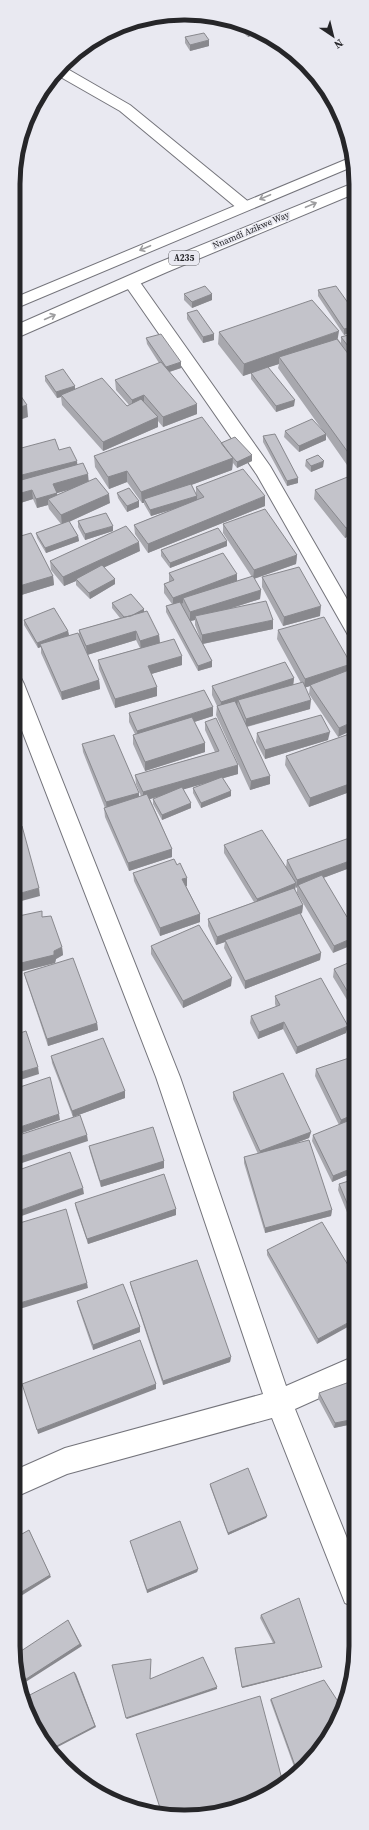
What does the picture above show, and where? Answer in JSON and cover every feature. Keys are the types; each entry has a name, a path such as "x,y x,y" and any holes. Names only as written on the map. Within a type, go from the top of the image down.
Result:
{"main road":[{"path":"64,73 125,108 244,206"},
{"name":"A235","path":"20,301 348,163"},
{"name":"Nnamdi Azikwe Way","path":"20,330 130,282 349,190"},
{"path":"130,282 264,471 349,620"},
{"path":"20,698 168,1077 278,1402 349,1578"},
{"path":"20,1482 64,1461 278,1402 349,1372"}],"building":[{"path":"204,33 209,40 190,45 185,37"},
{"path":"205,286 212,294 192,302 184,294"},
{"path":"336,286 349,304 349,328 344,329 318,290"},
{"path":"312,300 339,331 244,364 219,332"},
{"path":"197,310 214,334 203,337 187,313"},
{"path":"161,334 181,362 166,367 146,338"},
{"path":"349,335 349,347 341,337"},
{"path":"337,339 349,355 349,454 279,357"},
{"path":"161,362 197,404 163,417 144,395 132,400 115,380"},
{"path":"268,367 295,400 276,406 251,373"},
{"path":"63,369 75,386 56,392 45,376"},
{"path":"102,378 127,406 141,399 158,417 103,442 61,395"},
{"path":"20,395 27,405 20,407"},
{"path":"202,417 233,458 141,492 127,471 108,477 94,456"},
{"path":"312,419 326,434 299,446 285,431"},
{"path":"275,434 298,478 287,481 263,436"},
{"path":"235,437 252,455 237,462 221,443"},
{"path":"55,439 59,450 70,447 77,461 20,475 20,448"},
{"path":"318,455 324,461 311,466 306,460"},
{"path":"83,463 88,474 53,484 57,493 36,499 32,490 20,493 20,480"},
{"path":"243,469 265,496 148,544 134,525 204,497 196,487"},
{"path":"349,476 349,527 346,528 315,490"},
{"path":"96,478 109,494 61,515 48,499"},
{"path":"191,484 197,496 150,510 144,499"},
{"path":"129,488 139,501 127,506 117,493"},
{"path":"265,509 297,555 254,570 223,524"},
{"path":"106,513 113,526 85,534 78,521"},
{"path":"69,521 78,536 45,548 36,533"},
{"path":"126,526 139,542 63,577 50,561"},
{"path":"218,528 227,541 170,563 161,550"},
{"path":"31,533 53,576 20,586 20,536"},
{"path":"223,553 237,574 173,598 164,584 174,580 169,573"},
{"path":"102,565 115,579 89,593 76,579"},
{"path":"299,567 321,606 284,617 262,577"},
{"path":"253,576 261,590 190,612 183,598"},
{"path":"131,594 144,609 131,616 124,617 112,603"},
{"path":"266,601 273,620 202,635 195,616"},
{"path":"180,602 212,661 198,666 166,606"},
{"path":"54,608 68,631 37,643 24,620"},
{"path":"147,611 159,635 140,641 136,631 86,646 79,630"},
{"path":"324,617 349,661 349,665 305,679 278,630"},
{"path":"78,633 99,680 61,692 40,644"},
{"path":"174,639 182,656 148,666 157,687 115,699 98,660"},
{"path":"285,662 294,678 221,702 212,686"},
{"path":"349,670 349,724 339,728 310,685"},
{"path":"303,682 311,700 246,719 238,700"},
{"path":"204,690 213,707 137,731 129,713"},
{"path":"235,701 270,776 251,781 217,706"},
{"path":"321,715 330,732 265,750 257,733"},
{"path":"192,717 205,743 145,762 133,735"},
{"path":"216,718 238,765 143,792 135,775 219,751 205,722"},
{"path":"349,734 349,784 310,798 286,756"},
{"path":"114,735 139,793 106,802 82,744"},
{"path":"222,777 231,791 201,803 193,788"},
{"path":"182,787 191,803 162,815 153,799"},
{"path":"147,794 172,849 128,863 104,808"},
{"path":"20,826 22,826 39,888 20,893"},
{"path":"262,830 296,883 257,899 224,845"},
{"path":"349,838 349,861 297,880 287,860"},
{"path":"174,859 177,865 180,863 187,878 182,879 200,914 160,928 133,873"},
{"path":"322,875 347,917 349,916 349,940 334,946 298,885"},
{"path":"294,888 303,905 217,937 208,919"},
{"path":"42,911 42,917 51,916 62,947 54,951 54,955 20,963 20,916"},
{"path":"300,913 321,953 245,981 225,940"},
{"path":"199,925 232,978 183,1001 151,946"},
{"path":"73,958 97,1023 47,1039 24,973"},
{"path":"349,963 349,994 334,969"},
{"path":"321,978 348,1026 297,1047 284,1022 259,1032 251,1016 280,1005 275,996"},
{"path":"26,1031 38,1067 20,1072 20,1033"},
{"path":"103,1038 125,1091 72,1111 51,1056"},
{"path":"349,1058 349,1117 341,1120 316,1069"},
{"path":"283,1073 311,1132 260,1151 233,1092"},
{"path":"50,1077 59,1114 20,1127 20,1087"},
{"path":"80,1115 87,1135 20,1157 20,1135"},
{"path":"349,1120 349,1169 333,1176 313,1135"},
{"path":"153,1127 164,1161 100,1181 89,1146"},
{"path":"309,1140 332,1210 265,1228 244,1157"},
{"path":"70,1152 83,1188 20,1210 20,1170"},
{"path":"164,1174 176,1209 87,1239 75,1203"},
{"path":"349,1181 349,1208 339,1184"},
{"path":"66,1209 87,1283 20,1303 20,1223"},
{"path":"322,1222 349,1267 349,1322 318,1339 267,1250"},
{"path":"197,1260 231,1357 163,1381 130,1282"},
{"path":"123,1284 140,1327 93,1345 77,1301"},
{"path":"140,1340 156,1384 37,1430 22,1384"},
{"path":"349,1382 349,1420 335,1423 319,1393"},
{"path":"248,1468 267,1516 228,1533 210,1484"},
{"path":"180,1521 198,1569 147,1590 130,1541"},
{"path":"29,1530 50,1575 20,1593 20,1535"},
{"path":"299,1598 322,1667 242,1687 235,1648 275,1643 261,1615"},
{"path":"68,1620 80,1644 24,1681 20,1652"},
{"path":"203,1657 217,1687 126,1718 112,1665 151,1659 150,1679"},
{"path":"74,1672 95,1726 55,1747 42,1728 28,1696"},
{"path":"324,1680 338,1702 327,1728 315,1746 295,1767 271,1699"},
{"path":"260,1696 282,1778 257,1793 217,1807 195,1810 160,1808 136,1734"}]}
